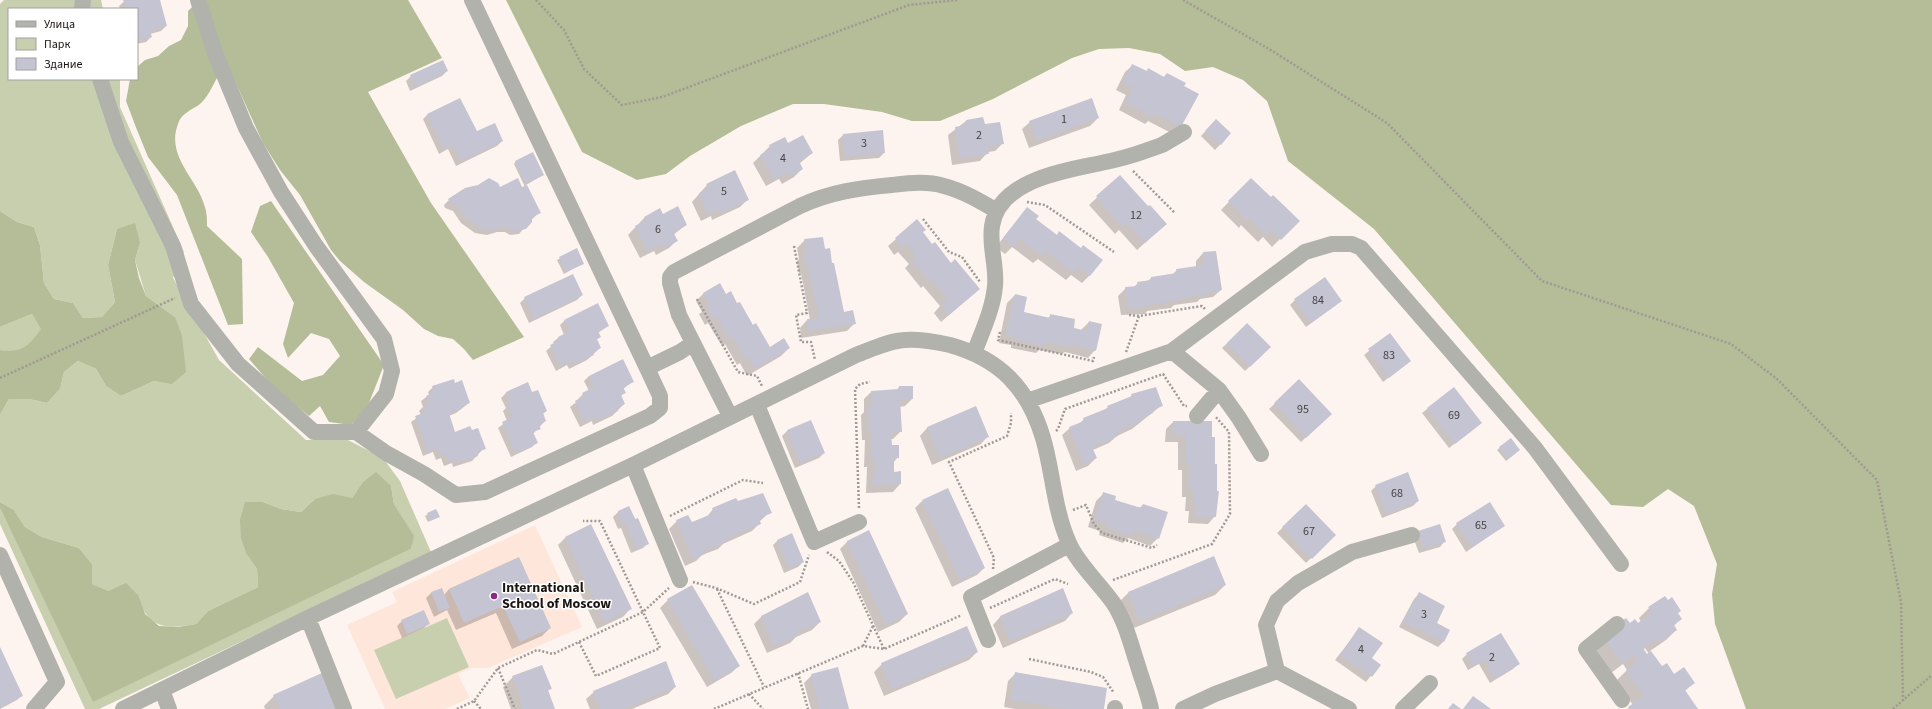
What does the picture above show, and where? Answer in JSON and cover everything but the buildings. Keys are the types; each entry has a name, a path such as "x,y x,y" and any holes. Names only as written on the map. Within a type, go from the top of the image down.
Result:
{"street":[{"path":"198,0 215,53 246,128 281,192 316,246 384,339 392,371 386,394 356,432"},
{"path":"100,80 121,142 174,246 191,304 238,364 314,432 356,432 386,453 424,474 456,495 485,492 650,416 660,408 660,396 472,0"},
{"path":"974,353 992,304 995,287 992,225 1000,206 1014,192 1039,179 1145,151 1162,145 1184,132"},
{"path":"730,416 713,379 679,314 670,282 670,277 674,272 814,199 844,190 930,183 957,190 1000,206"},
{"path":"1027,401 1172,351 1305,252 1332,244 1352,244 1360,248 1535,448 1621,564"},
{"path":"123,709 308,618 633,465 817,374 878,346 905,340 942,343 974,353 1005,372 1016,384 1027,401 1043,438 1059,515 1069,545 1114,604 1126,629 1151,709"},
{"path":"647,368 680,352 693,343"},
{"path":"1172,351 1219,390 1262,454"},
{"path":"1201,411 1219,390"},
{"path":"763,402 814,542 859,522"},
{"path":"633,465 680,580"},
{"path":"1277,672 1266,625 1277,601 1298,582 1352,552 1412,535"},
{"path":"988,640 971,597 1069,545"},
{"path":"0,554 57,682 34,709"},
{"path":"308,618 344,709"},
{"path":"1617,624 1586,649 1622,706"},
{"path":"1183,709 1214,694 1277,672 1350,709"},
{"path":"1403,709 1430,683"},
{"path":"162,690 169,709"}],"path":[{"path":"536,0 564,30 584,69 622,105 662,97 909,5 958,0"},
{"path":"1183,0 1268,49 1387,123 1542,280 1731,344 1777,379 1877,480 1901,602 1903,700"},
{"path":"1126,172 1133,171 1175,213"},
{"path":"1000,206 1032,202 1045,205 1114,252"},
{"path":"794,246 807,313 796,315 801,342 811,342 817,374"},
{"path":"0,378 188,292"},
{"path":"697,299 738,372 757,376 763,402"},
{"path":"1129,315 1139,316 1202,306 1214,319"},
{"path":"1120,369 1139,316"},
{"path":"1043,438 1058,429 1065,409 1163,374 1184,406 1201,411 1229,432 1230,514 1212,544 1100,585"},
{"path":"859,522 855,389 860,384 870,382"},
{"path":"992,585 994,558 950,462 1007,436 1011,423 1011,413"},
{"path":"656,522 743,480 763,483"},
{"path":"1059,515 1086,505 1094,524 1102,533 1152,548 1157,545"},
{"path":"579,642 596,676 660,648 600,521 583,521"},
{"path":"458,709 474,701 498,668 537,650 553,654 642,612 680,580 716,588 754,604 767,598 800,582 814,542 839,561 853,582 884,649"},
{"path":"714,709 863,646 884,649 962,616 977,614 1055,579 1068,584"},
{"path":"716,588 764,687"},
{"path":"863,646 873,626"},
{"path":"1029,659 1090,672 1103,677 1115,695 1115,709"},
{"path":"498,668 515,709"},
{"path":"798,673 808,709"},
{"path":"1893,709 1932,675"},
{"path":"749,694 763,709"},
{"path":"474,701 482,709"}],"shaded area":[{"path":"535,525 582,627 488,668 472,668 458,674 470,698 445,709 385,709 347,625 397,602 392,592"}],"green space":[{"path":"4,0 101,0 103,8 8,8 8,80 120,80 120,107 184,252 173,278 219,360 306,440 346,439 383,458 400,481 431,552 99,709 85,709 0,524 0,508 94,701 411,549 413,536 394,504 391,486 362,483 352,498 315,499 301,512 281,509 263,502 247,555 257,569 258,587 208,611 196,624 175,627 156,623 151,619 146,614 139,596 109,591 92,584 92,564 79,548 42,537 25,527 14,510 0,502 0,415 9,399 29,399 47,403 60,389 64,372 78,361 96,369 106,386 121,396 154,381 172,383 175,317 146,296 135,260 140,243 117,229 108,265 115,302 102,317 83,318 73,303 54,299 44,283 40,245 34,227 17,222 0,211 0,4"},
{"path":"199,0 408,0 442,58 368,92 431,203 524,337 473,360 453,339 438,336 424,329 403,310 364,282 340,261 331,250 300,195 280,170 263,143 233,77 218,76 203,101 187,112 179,120 175,136 176,148 180,158 203,200 207,226 242,259 243,324 228,325 177,195 148,157 126,101 130,80 138,80 138,66 145,60 158,56 169,46 181,40 188,26 188,11"},
{"path":"506,0 1932,0 1932,709 1746,709 1715,624 1712,594 1717,564 1694,506 1668,489 1643,507 1611,505 1374,229 1288,161 1267,101 1243,80 1213,67 1185,71 1160,54 1129,48 1099,49 1072,58 993,99 940,121 912,121 882,112 824,104 793,104 741,126 690,156 666,174 637,180 582,152"},
{"path":"271,201 384,365 367,408 351,425 329,422 320,406 309,416 274,388 249,359 258,347 302,381 323,375 340,356 329,339 311,333 288,358 283,344 294,303 268,257 251,232 260,206"},
{"path":"0,211 17,222 34,227 40,245 44,283 54,299 73,303 83,318 102,317 115,302 108,265 117,229 135,223 140,243 135,260 139,278 146,296 175,317 182,336 186,372 172,384 154,381 121,396 106,386 96,369 78,361 64,372 60,389 47,403 29,399 9,399 0,415 0,350 14,351 24,347 33,340 41,329 32,314 0,327"},
{"path":"32,314 42,329 33,340 19,350 0,350 0,327"},
{"path":"376,472 391,486 394,504 414,536 411,549 93,702 0,508 0,502 14,510 25,527 42,537 79,548 92,564 92,584 109,591 126,583 139,596 145,614 159,626 178,627 196,624 208,611 258,587 257,569 247,555 241,538 240,520 245,502 263,502 281,509 301,512 315,499 333,494 352,498 362,483"},
{"path":"447,618 469,667 396,699 374,650"}],"place":[{"name":"International School of Moscow","path":"494,596"}]}
